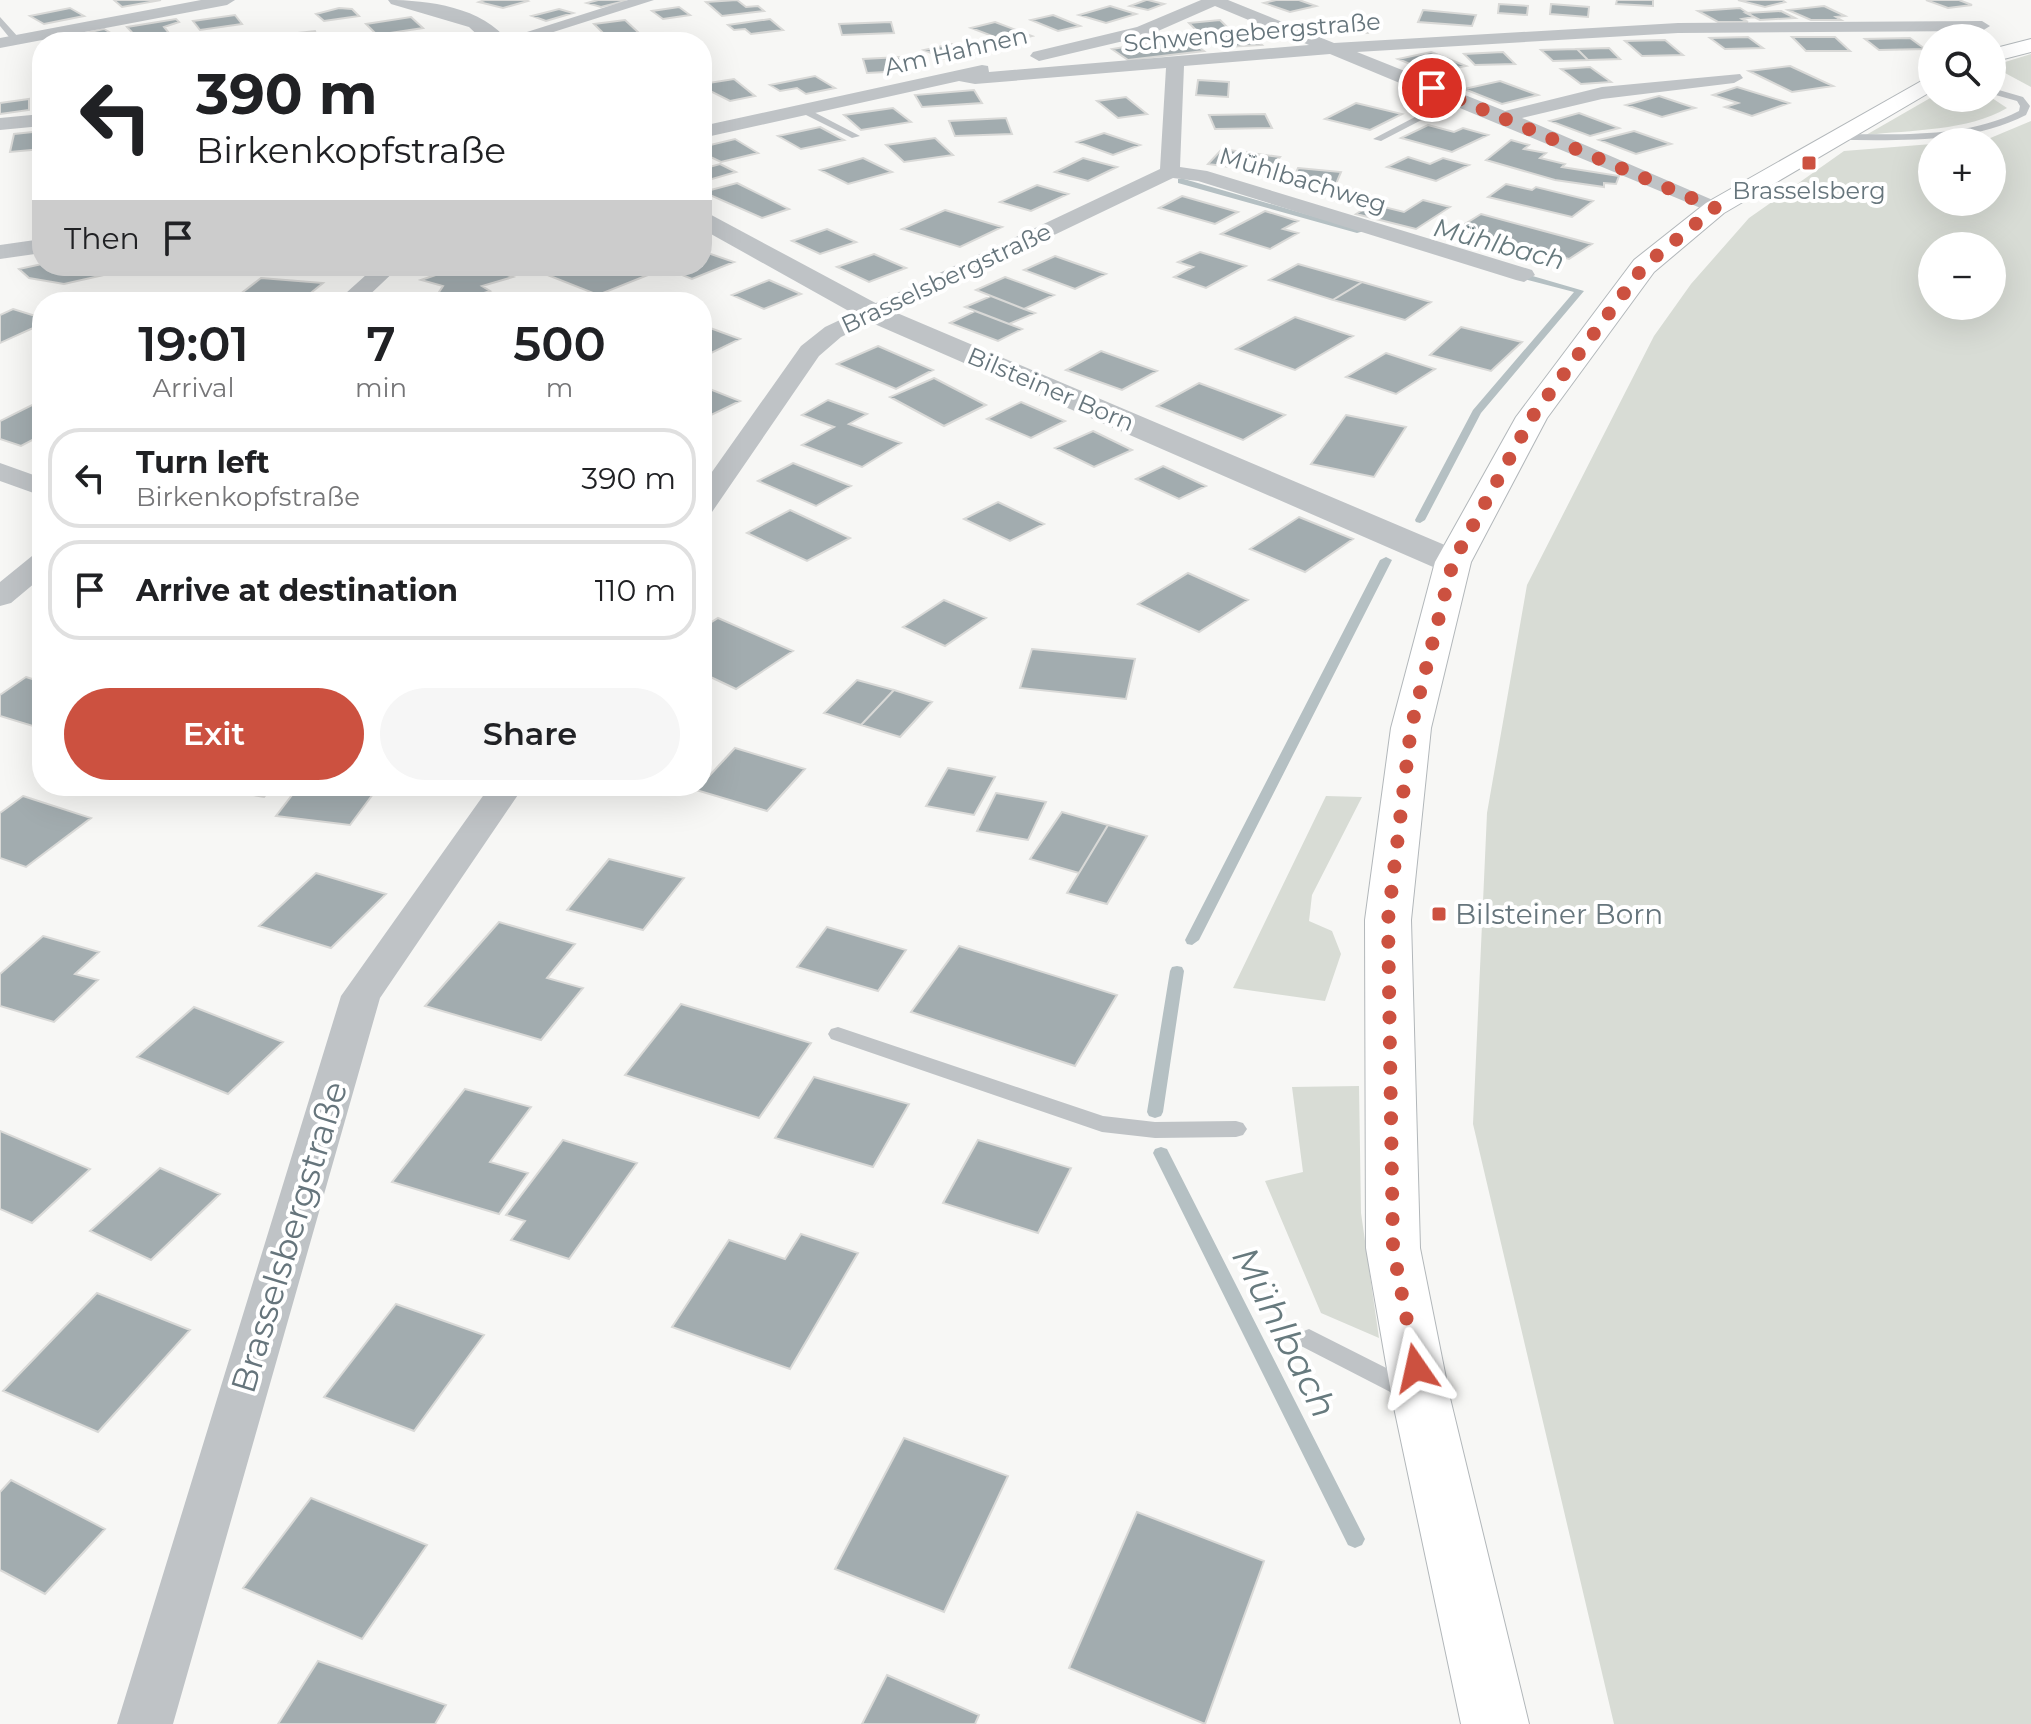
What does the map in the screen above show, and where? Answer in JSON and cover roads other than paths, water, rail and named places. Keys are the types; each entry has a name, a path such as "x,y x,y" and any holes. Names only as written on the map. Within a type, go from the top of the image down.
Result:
{"main road":[{"path":"2006,52 2031,45"},
{"path":"1495,1724 1421,1398 1393,1248 1388,920 1411,728 1453,562 1532,417 1644,266 1715,208 1918,90"}],"street":[{"path":"56,32 227,0"},
{"path":"398,0 476,23 486,32"},
{"path":"538,32 646,0"},
{"path":"1218,0 1715,208"},
{"name":"Am Hahnen","path":"712,130 1143,31 1218,0"},
{"name":"Schwengebergstraße","path":"958,75 975,79 1678,21 1918,25"},
{"path":"8,41 32,37"},
{"path":"1170,172 1175,62"},
{"path":"1503,117 1602,93 1734,78"},
{"path":"0,124 32,121"},
{"name":"Mühlbachweg","path":"1170,172 1200,175 1524,275"},
{"name":"Brasselsbergstraße","path":"712,492 810,351 833,332 1170,172"},
{"name":"Bilsteiner Born","path":"712,224 873,313 1453,562"},
{"path":"0,252 32,247"},
{"path":"359,292 378,276"},
{"path":"0,471 32,484"},
{"path":"0,597 32,570"},
{"name":"Brasselsbergstraße","path":"145,1724 361,996 500,796"}],"lane":[{"path":"0,20 8,41"},
{"path":"1835,137 1971,128 2016,119 2025,106 2020,99 2006,95"},
{"path":"1378,139 1457,98"},
{"path":"803,110 855,136"},
{"path":"838,1034 1102,1124 1155,1130 1236,1129"},
{"path":"1309,1339 1421,1398"}],"waterway":[{"name":"Mühlbach","path":"1181,181 1360,231"},
{"name":"Mühlbach","path":"1420,520 1477,412 1580,291 1515,274"},
{"name":"Mühlbach","path":"1192,940 1386,560"},
{"name":"Mühlbach","path":"1155,1112 1177,971"},
{"name":"Mühlbach","path":"1161,1153 1355,1539"}],"place":[{"name":"Brasselsberg","path":"1809,163"},
{"name":"Bilsteiner Born","path":"1439,914"}]}
